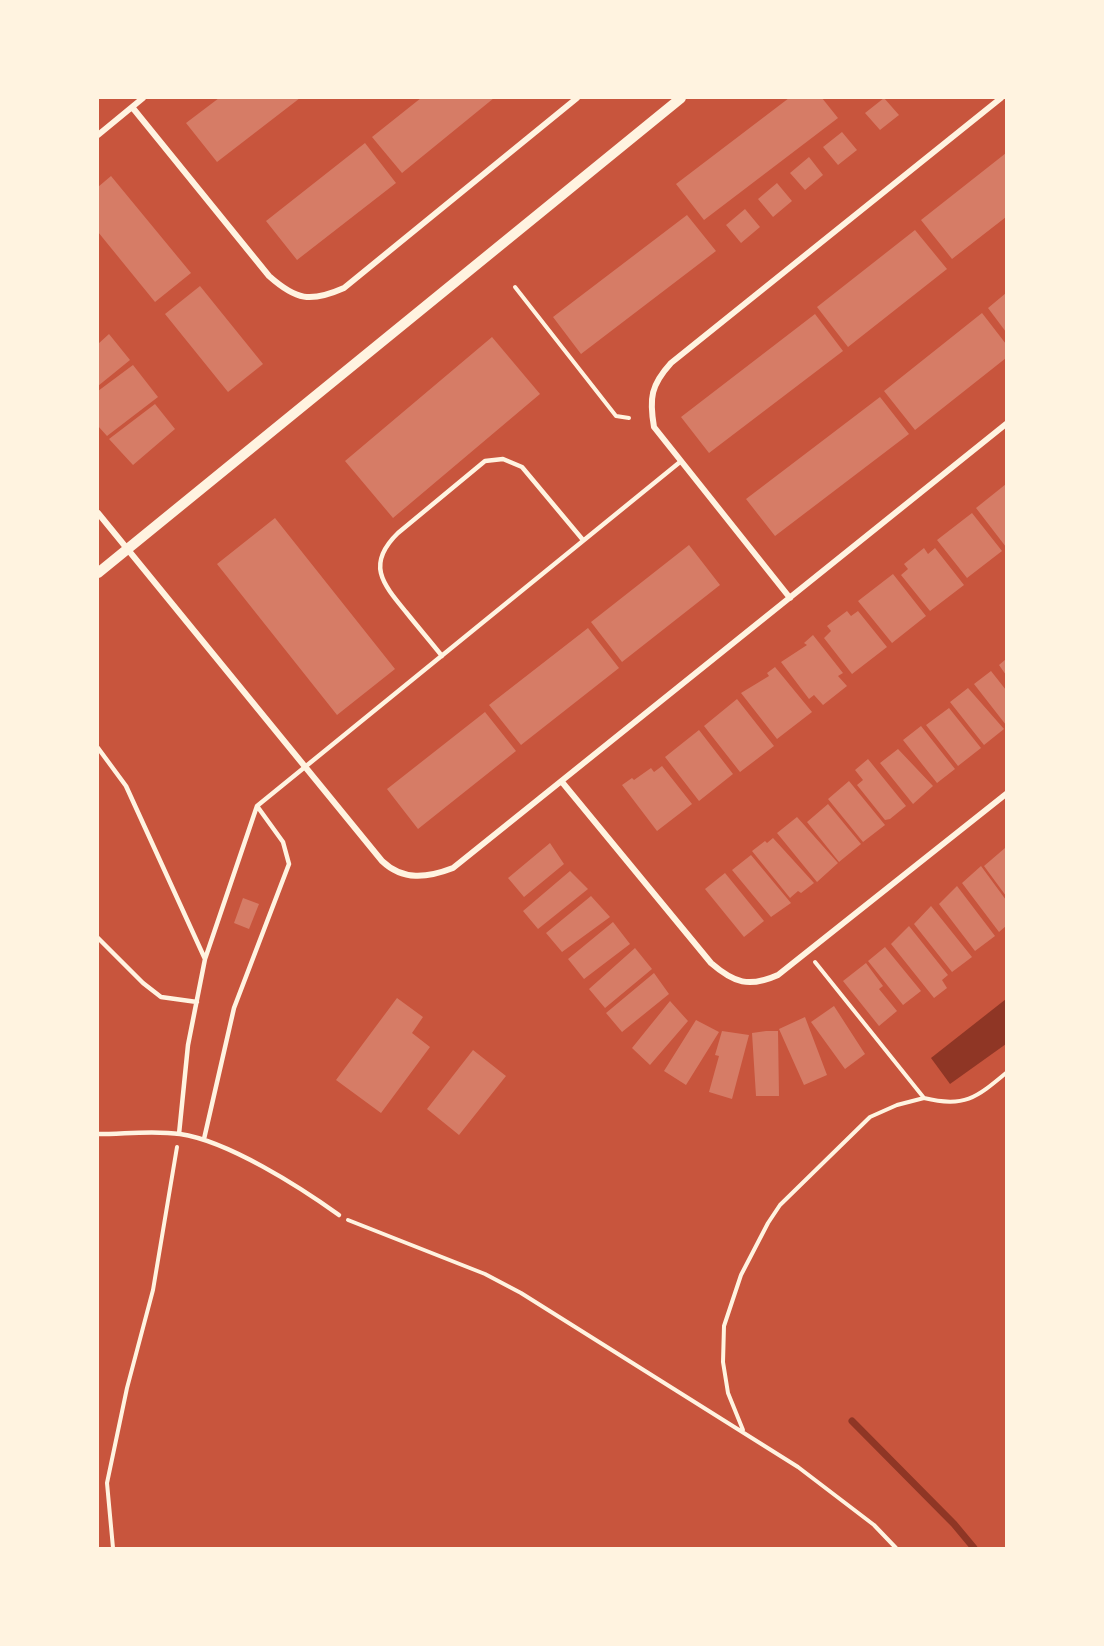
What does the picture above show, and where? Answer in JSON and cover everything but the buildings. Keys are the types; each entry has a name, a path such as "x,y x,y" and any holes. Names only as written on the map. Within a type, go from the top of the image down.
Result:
{"street":[{"path":"98,135 143,98"},
{"path":"132,107 269,276 285,290 303,298 323,297 344,288 577,98"},
{"path":"98,573 681,98"},
{"path":"790,598 654,427 653,389 658,378 671,363 1001,98"},
{"path":"98,513 381,861 392,871 405,877 438,874 453,868 562,782 1006,424"},
{"path":"562,782 711,963 726,976 744,982 762,982 778,975 1006,794"}],"lane":[{"path":"442,656 384,586 379,566 381,555 387,544 398,533 485,461 503,459 522,467 583,540"},
{"path":"178,1134 188,1045 205,959 257,806 680,462"},
{"path":"98,748 126,786 205,959"},
{"path":"204,1139 234,1008 289,864 283,842 257,806"},
{"path":"98,938 143,983 161,997 197,1002"},
{"path":"98,1134 178,1134 204,1139 299,1187 339,1215"}],"path":[{"path":"515,287 616,416 629,418"},
{"path":"808,951 924,1098"},
{"path":"743,1432 728,1393 723,1362 724,1326 741,1275 780,1205 870,1117 897,1105 924,1098 946,1103 964,1102 984,1092 1006,1073"},
{"path":"113,1548 107,1483 127,1388 153,1290 178,1134"},
{"path":"339,1215 365,1229 485,1274 521,1293 798,1467 874,1525 896,1548"}],"shaded area":[{"path":"1006,999 1006,1044 950,1084 931,1058"}],"waterway":[{"path":"852,1421 954,1524 974,1548"}]}
